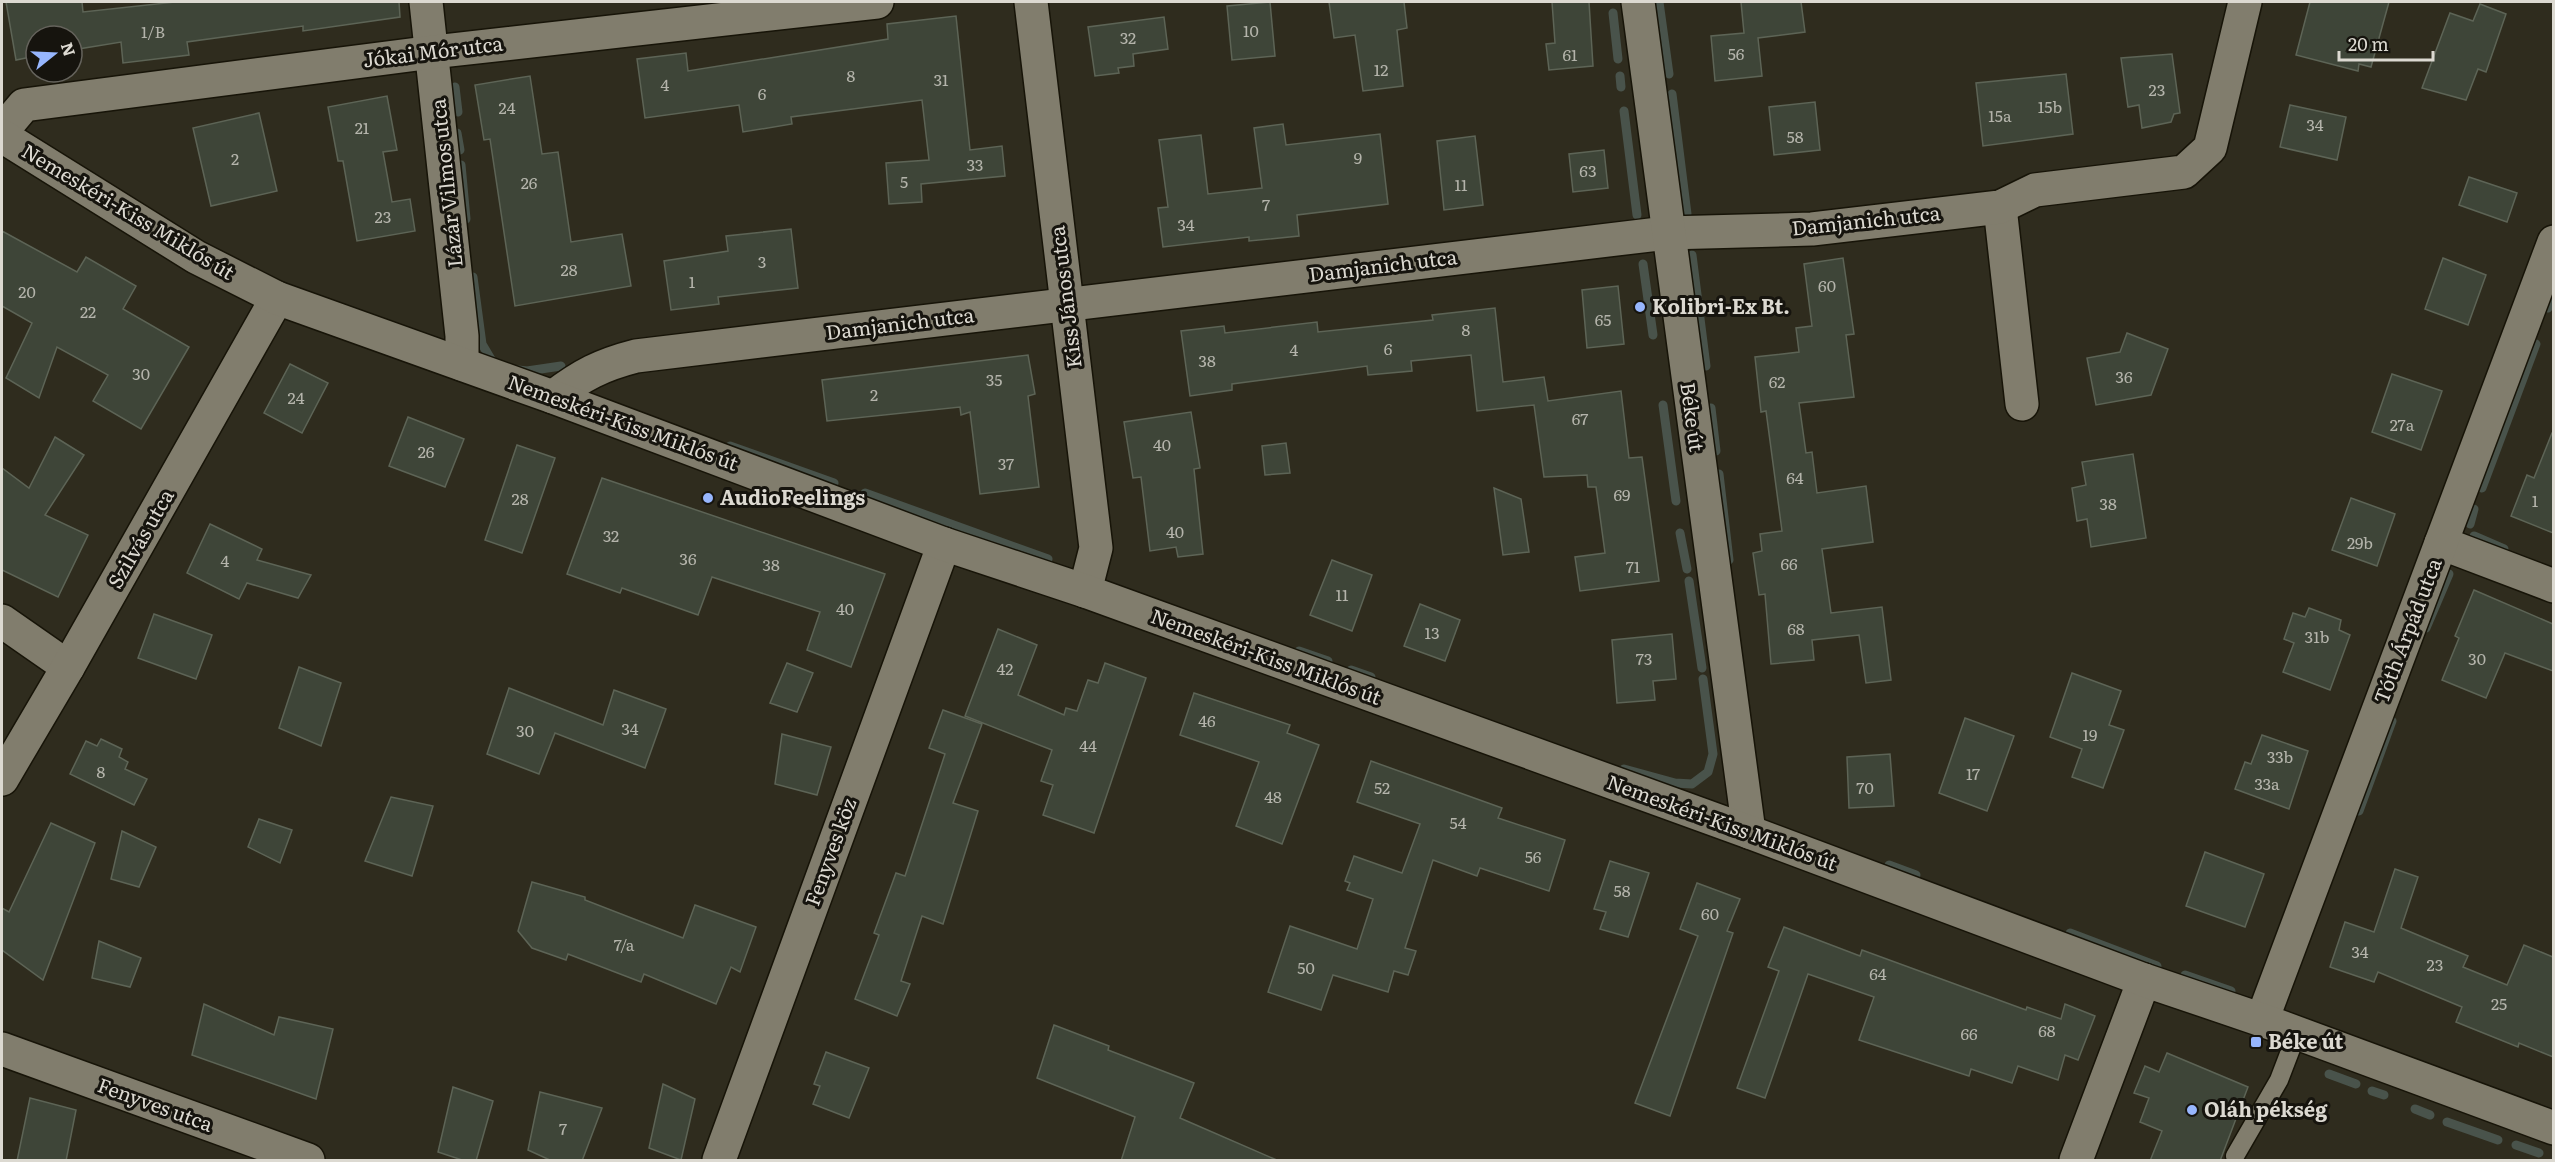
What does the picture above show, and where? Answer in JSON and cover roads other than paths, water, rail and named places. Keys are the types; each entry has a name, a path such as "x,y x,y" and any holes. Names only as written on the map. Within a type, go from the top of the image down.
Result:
{"street":[{"name":"Lázár Vilmos utca","path":"426,2 462,336 462,364"},
{"name":"Jókai Mór utca","path":"2,131 24,105 433,52 877,2"},
{"name":"Kiss János utca","path":"1030,2 1096,548 1085,591"},
{"name":"Béke út","path":"1638,2 1667,233 1749,832"},
{"name":"Damjanich utca","path":"553,397 579,377 603,364 636,356 1667,233 1812,229 2000,207 2036,190 2184,172 2210,148 2245,2"},
{"name":"Nemeskéri-Kiss Miklós út","path":"2,136 196,257 277,298 553,397 944,544 1085,591 1749,832 2144,980 2262,1020 2553,1128"},
{"path":"2000,207 2022,404"},
{"name":"Tóth Árpád utca","path":"2262,1020 2553,242"},
{"name":"Szilvás utca","path":"2,779 277,298"},
{"path":"2441,543 2553,586"},
{"name":"Fenyves köz","path":"719,1161 944,544"},
{"path":"2,621 68,667"},
{"path":"2076,1161 2144,980"},
{"name":"Fenyves utca","path":"2,1048 308,1161"}],"lane":[{"path":"2235,1156 2279,1080 2297,1033"}],"waterway":[{"path":"1659,2 1669,74"},
{"path":"1613,13 1618,59"},
{"path":"1620,76 1621,87"},
{"path":"455,87 458,112"},
{"path":"1672,94 1687,214"},
{"path":"1624,111 1637,215"},
{"path":"457,133 460,150"},
{"path":"461,165 466,219"},
{"path":"1692,255 1706,366"},
{"path":"1643,264 1653,335"},
{"path":"473,277 482,344 495,366"},
{"path":"2548,308 2554,294"},
{"path":"2482,488 2536,344"},
{"path":"518,370 527,371 561,366"},
{"path":"1663,405 1676,501"},
{"path":"1711,408 1716,451"},
{"path":"730,446 834,483"},
{"path":"1719,474 1729,560"},
{"path":"865,493 1048,559"},
{"path":"2470,524 2474,509"},
{"path":"1680,533 1687,569"},
{"path":"2474,536 2504,549"},
{"path":"2426,628 2449,574"},
{"path":"1689,581 1702,668"},
{"path":"1299,651 1328,661"},
{"path":"1351,670 1371,677"},
{"path":"1624,769 1675,783 1692,784 1708,772 1713,754 1703,679"},
{"path":"2359,811 2392,721"},
{"path":"1889,865 1916,875"},
{"path":"2070,933 2157,966"},
{"path":"2185,975 2231,991"},
{"path":"2329,1074 2356,1084"},
{"path":"2372,1091 2384,1095"},
{"path":"2415,1109 2430,1115"},
{"path":"2447,1122 2498,1140"},
{"path":"2516,1145 2539,1153"}],"place":[{"name":"Kolibri-Ex Bt.","path":"1640,307"},
{"name":"AudioFeelings","path":"708,498"},
{"name":"Béke út","path":"2256,1042"},
{"name":"Oláh pékség","path":"2192,1110"}]}
